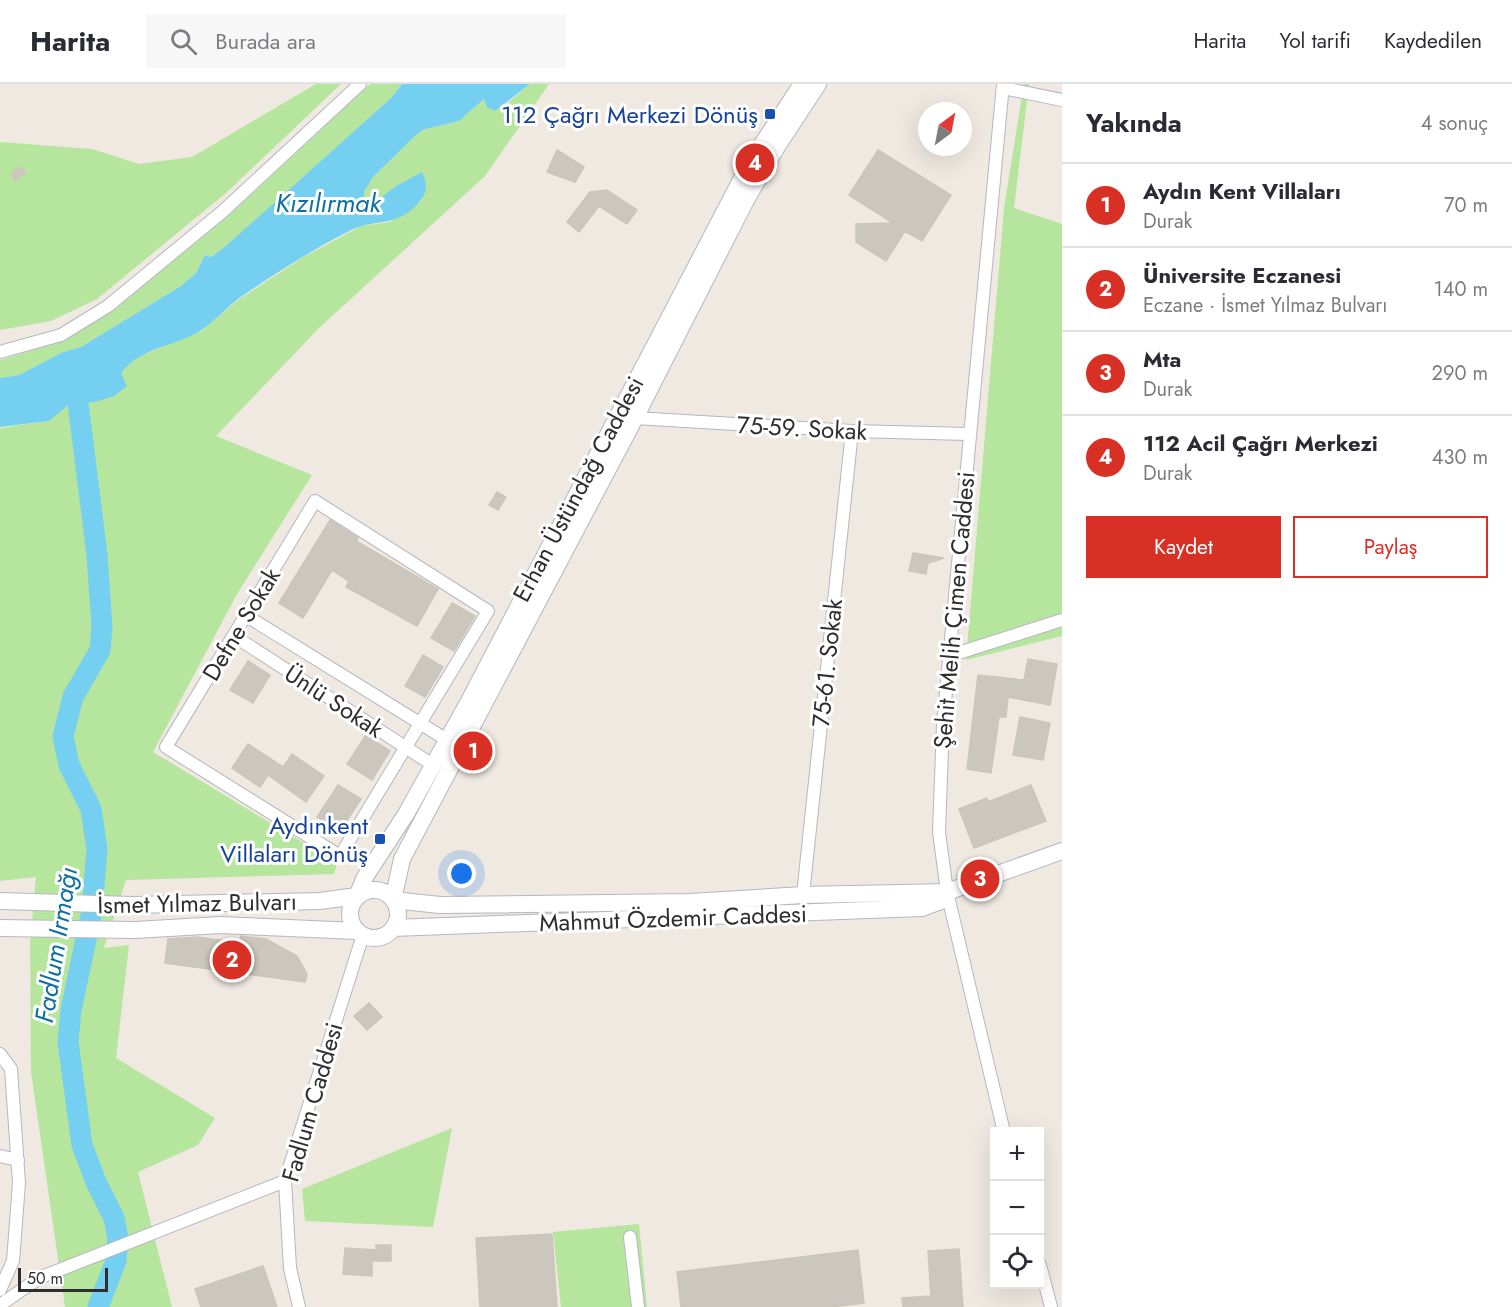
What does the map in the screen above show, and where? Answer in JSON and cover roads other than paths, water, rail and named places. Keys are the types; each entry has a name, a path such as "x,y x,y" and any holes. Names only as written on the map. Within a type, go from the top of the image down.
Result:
{"street":[{"path":"0,352 61,335 108,306 222,212 360,84"},
{"name":"Erhan Üstündağ Caddesi","path":"357,896 365,877 390,842 447,740 751,161 802,84"},
{"name":"Erhan Üstündağ Caddesi","path":"393,900 402,859 635,418 746,200 778,145 819,84"},
{"path":"1003,86 1062,100"},
{"name":"Şehit Melih Çimen Caddesi","path":"1003,86 986,290 968,434 943,724 939,832 947,892 1003,1127"},
{"name":"75-59. Sokak","path":"635,418 852,431 968,434"},
{"name":"75-61. Sokak","path":"803,895 852,431"},
{"name":"Defne Sokak","path":"405,747 340,856 166,747 315,501 488,611 420,723"},
{"name":"Ünlü Sokak","path":"245,615 447,740"},
{"path":"949,656 1062,620"},
{"name":"Ünlü Sokak","path":"234,636 433,765"},
{"path":"405,747 420,723"},
{"name":"Mahmut Özdemir Caddesi","path":"393,900 440,905 689,902 803,895 947,892 1062,851"},
{"path":"378,890 393,900 398,913 393,928 379,937 360,933 350,917 350,910 357,896 364,892 378,890"},
{"name":"Mahmut Özdemir Caddesi","path":"393,928 922,908 941,901 947,892"},
{"name":"İsmet Yılmaz Bulvarı","path":"0,901 132,905 320,901 357,896"},
{"name":"İsmet Yılmaz Bulvarı","path":"0,928 135,930 220,925 360,933"},
{"name":"Fadlum Caddesi","path":"299,1307 290,1268 285,1181 360,933"},
{"path":"0,1054 11,1069 19,1183 13,1260 0,1290"},
{"path":"0,1156 18,1160"},
{"path":"0,1305 39,1278 285,1181"},
{"path":"630,1237 638,1307"},
{"path":"1044,1280 1051,1307"}],"water":[{"name":"Kızılırmak","path":"402,84 530,84 495,111 487,107 484,99 459,121 422,130 373,177 364,192 364,202 373,204 396,186 422,172 426,183 425,191 412,210 395,219 360,226 336,238 238,299 200,331 138,358 121,373 127,386 114,396 95,402 67,406 49,421 0,427 0,378 19,375 63,352 81,347 181,286 196,273 205,255 211,257 226,246 391,98"}],"waterway":[{"name":"Fadlum Irmağı","path":"75,379 97,555 102,627 100,650 73,697 63,736 69,765 91,809 97,849 92,911 71,1010 68,1042 82,1145 96,1182 114,1218 118,1239 116,1261 98,1307"}],"place":[{"name":"112 Çağrı Merkezi Dönüş","path":"770,114"},
{"name":"112 Acil Çağrı Merkezi","path":"755,163"},
{"name":"Aydın Kent Villaları","path":"473,751"},
{"name":"Aydınkent Villaları Dönüş","path":"380,839"},
{"name":"Mta","path":"980,879"},
{"name":"Üniversite Eczanesi","path":"232,960"}]}
